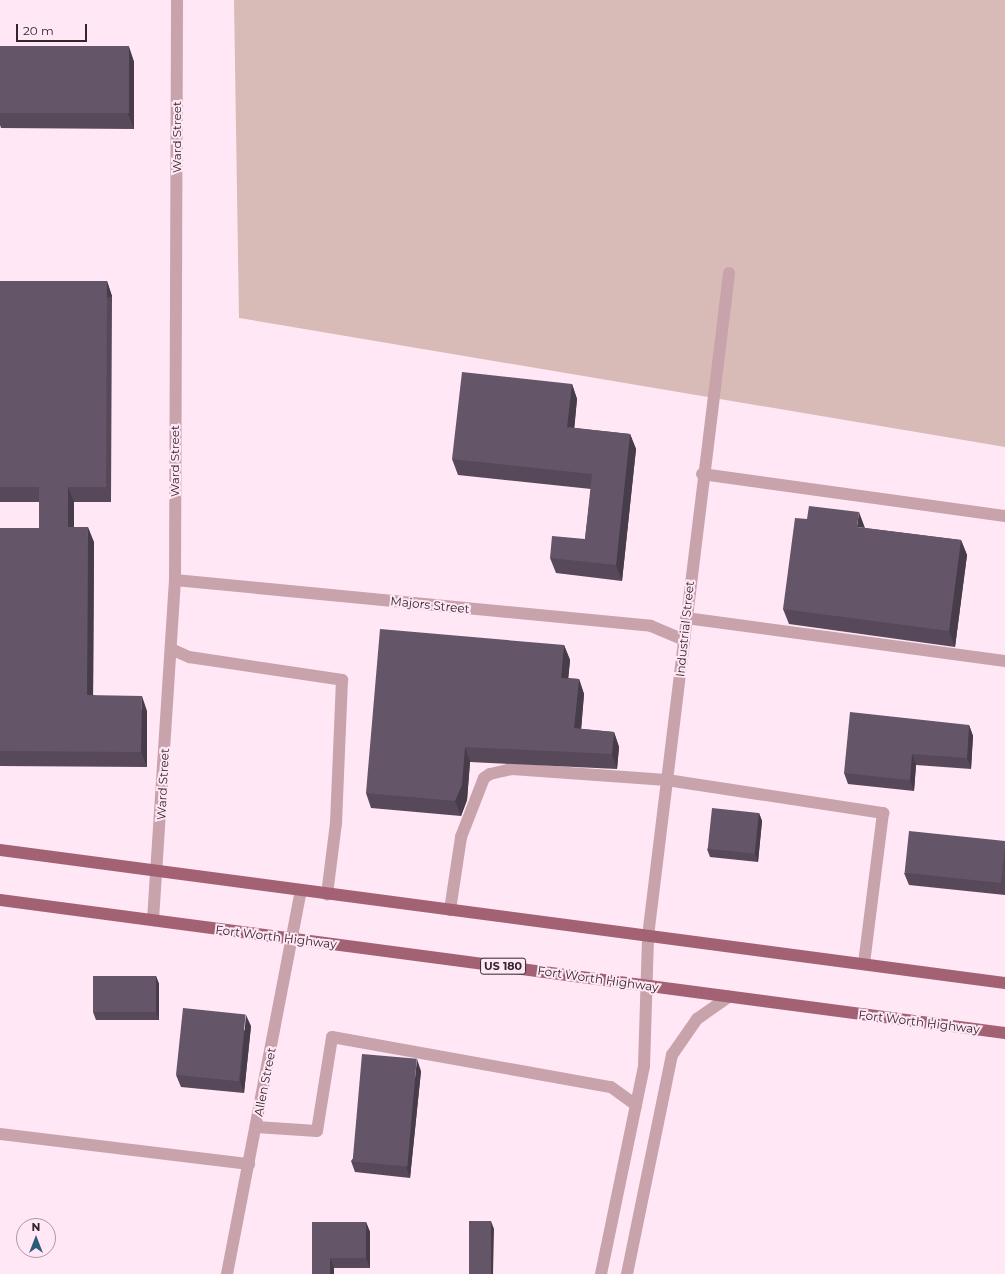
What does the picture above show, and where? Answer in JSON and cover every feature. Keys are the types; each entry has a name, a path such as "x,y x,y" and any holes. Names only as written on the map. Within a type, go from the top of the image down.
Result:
{"main road":[{"path":"0,850 1005,983"},
{"name":"Fort Worth Highway","path":"0,900 1005,1033"}],"street":[{"name":"Ward Street","path":"153,920 158,871 175,580 177,0"},
{"name":"Industrial Street","path":"601,1274 644,1066 645,985 648,936 684,640 702,474 729,273"},
{"path":"702,474 1005,516"},
{"name":"Majors Street","path":"175,580 651,626 684,640"},
{"path":"686,618 1005,661"},
{"path":"171,649 188,657 342,680 336,823 326,894"},
{"path":"450,910 460,837 484,778 490,774 512,769 667,780 884,813 864,964"},
{"name":"Allen Street","path":"227,1274 294,939 301,890"},
{"path":"627,1274 672,1055 697,1019 729,997"},
{"path":"256,1127 317,1131 332,1038 611,1087 636,1105"},
{"path":"0,1134 249,1164"}],"shaded area":[{"path":"234,0 1005,0 1005,447 239,318"}],"building":[{"path":"0,46 129,46 129,113 0,113"},
{"path":"0,281 107,281 106,487 68,487 68,527 88,527 87,695 142,696 141,752 0,751 0,528 39,528 39,487 0,487"},
{"path":"462,372 572,384 567,427 630,434 616,565 550,558 552,536 585,539 592,474 452,459"},
{"path":"809,506 859,512 857,527 961,540 949,631 783,609 795,518 807,519"},
{"path":"380,629 564,645 561,678 579,679 574,728 614,732 612,754 465,747 462,785 455,801 366,793"},
{"path":"850,712 969,725 967,758 912,754 910,780 844,773"},
{"path":"712,808 759,813 754,854 708,849"},
{"path":"909,831 1005,841 1001,883 905,873"},
{"path":"93,976 156,976 156,1012 93,1012"},
{"path":"183,1008 246,1015 239,1081 176,1075"},
{"path":"362,1054 417,1059 407,1166 353,1162"},
{"path":"469,1221 491,1221 491,1274 469,1274"},
{"path":"312,1222 366,1222 366,1258 330,1258 330,1274 312,1274"}]}
